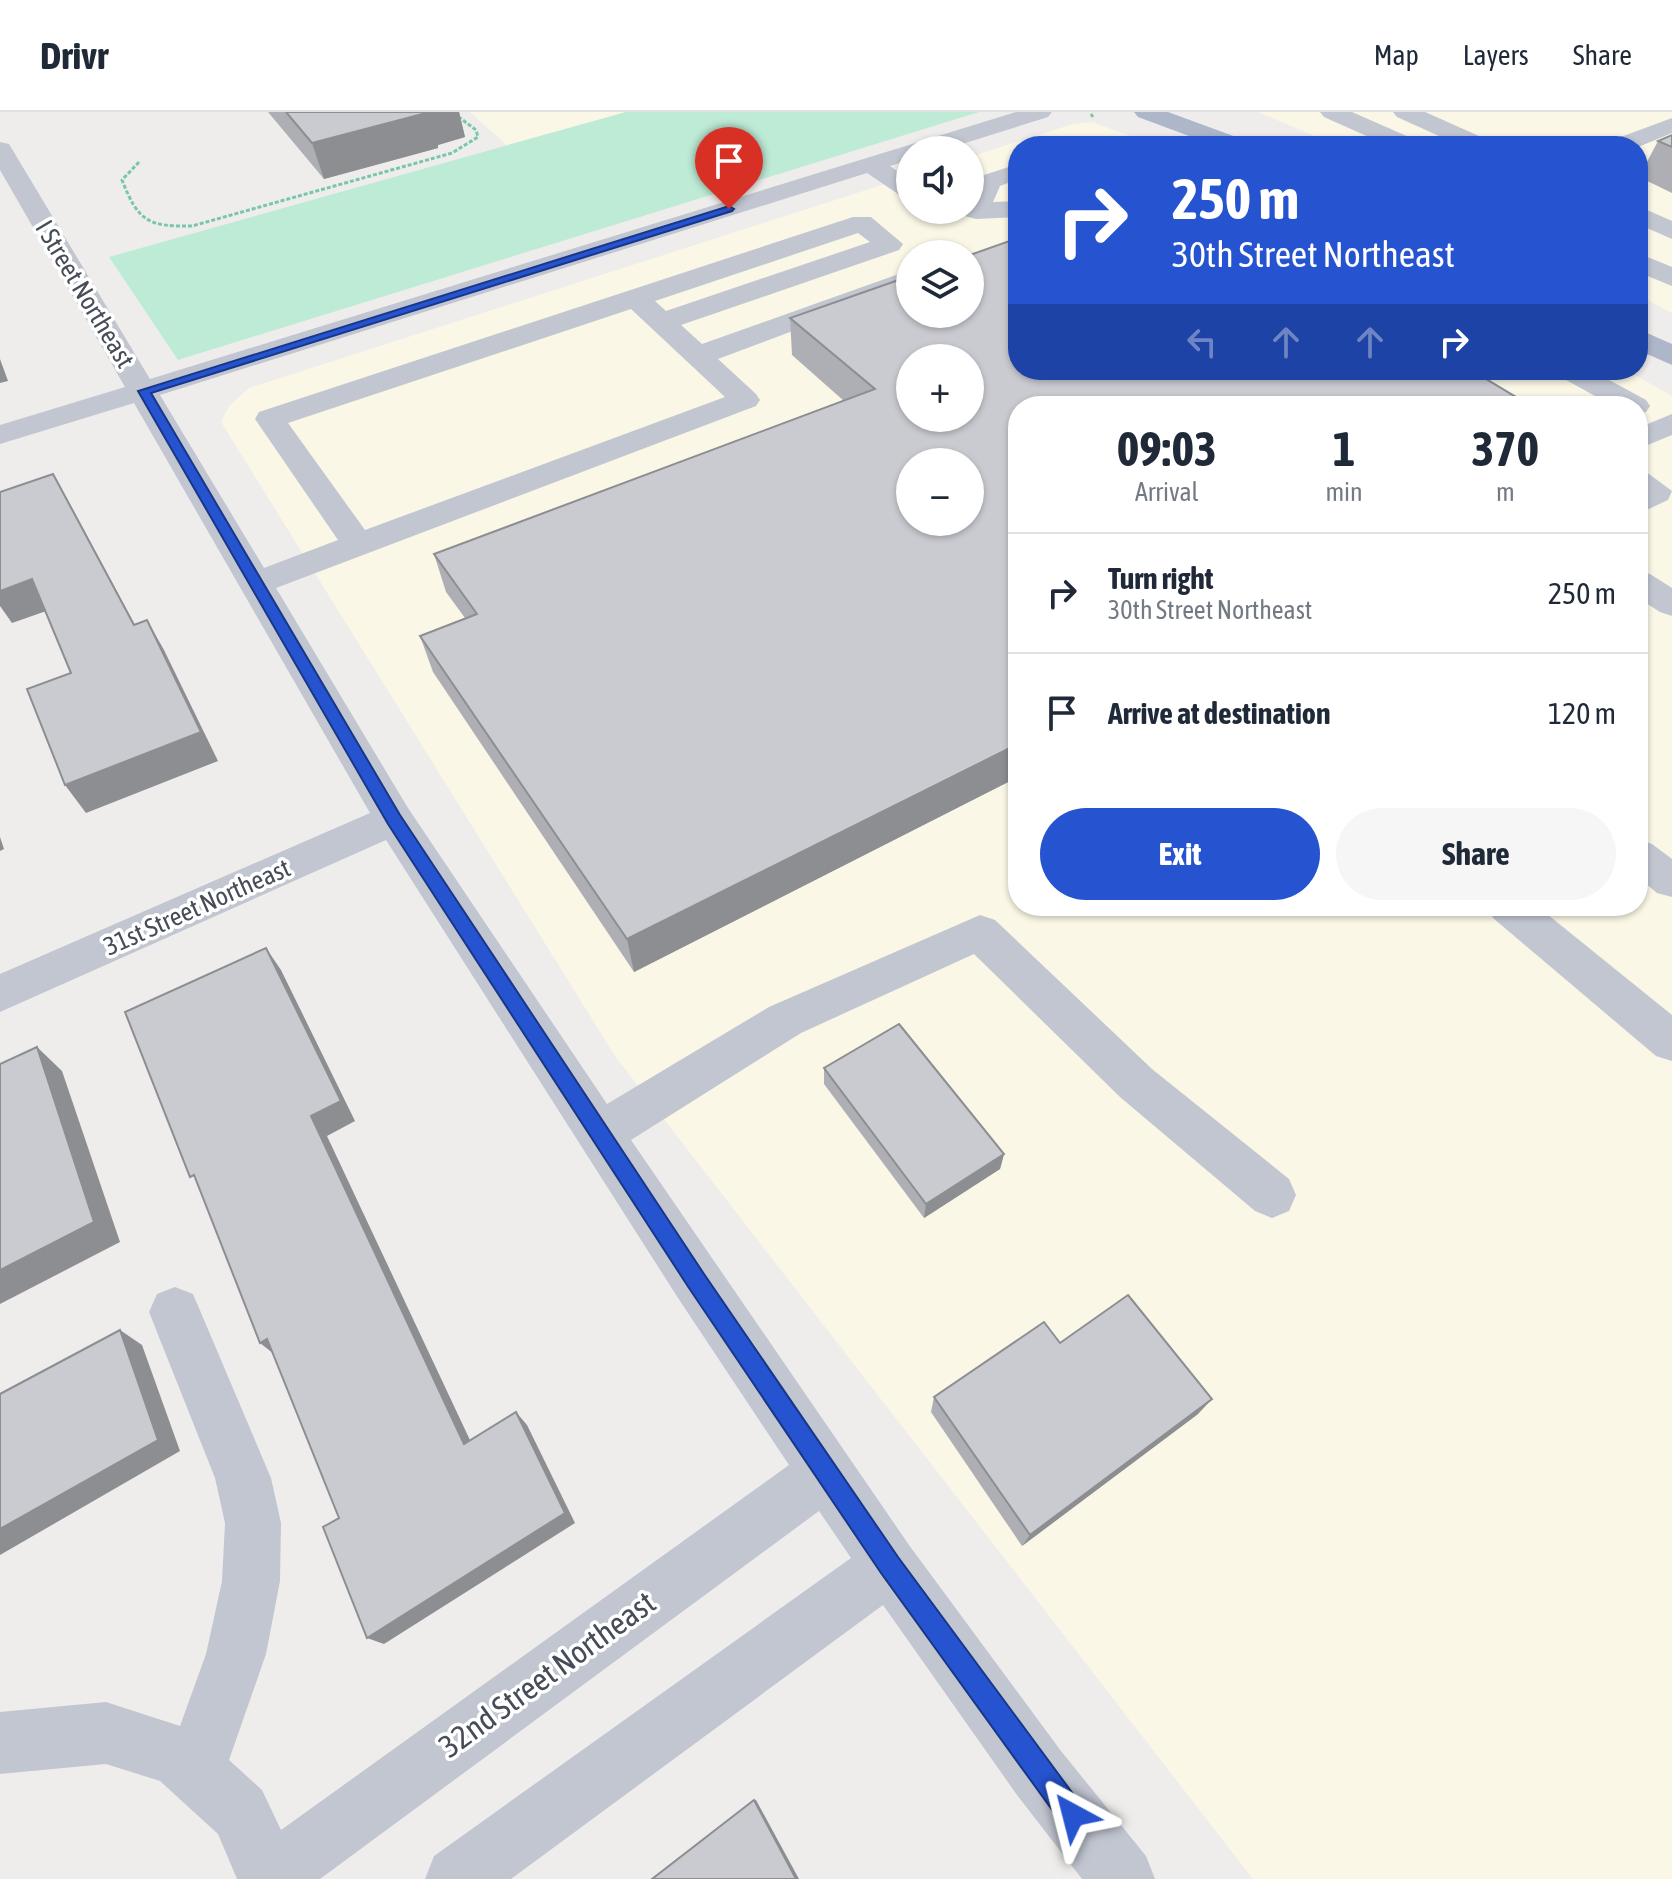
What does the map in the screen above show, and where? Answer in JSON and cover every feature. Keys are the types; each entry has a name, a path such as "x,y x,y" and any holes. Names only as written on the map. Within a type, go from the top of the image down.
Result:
{"main road":[{"path":"1146,112 1211,136"},
{"path":"1648,343 1672,356"}],"street":[{"path":"963,136 1040,112"},
{"path":"1332,112 1386,136"},
{"path":"1405,112 1459,136"},
{"path":"1644,136 1672,125"},
{"name":"I Street Northeast","path":"0,149 394,819 599,1134 889,1565 1039,1773 1123,1879"},
{"path":"0,435 896,157"},
{"path":"871,165 896,182"},
{"path":"984,192 990,181 1008,175"},
{"path":"984,211 1008,209"},
{"path":"1648,219 1672,231"},
{"path":"358,544 270,419 862,223 890,244 661,322"},
{"path":"256,583 745,400 586,253"},
{"path":"1648,266 1672,278"},
{"path":"698,356 896,283"},
{"path":"1587,380 1617,396"},
{"path":"1648,412 1671,424"},
{"path":"1648,435 1671,424"},
{"path":"1648,487 1657,493 1648,498"},
{"path":"1648,588 1672,604"},
{"name":"31st Street Northeast","path":"0,994 394,819"},
{"path":"1648,863 1672,881"},
{"path":"1520,916 1672,1042"},
{"path":"599,1134 785,1020 980,932 1136,1083 1272,1195"},
{"path":"175,1312 243,1478 253,1523 251,1581 236,1654 194,1771"},
{"name":"32nd Street Northeast","path":"0,1743 106,1733 178,1756 240,1812 269,1878 826,1472"},
{"path":"457,1879 889,1565"}],"path":[{"path":"139,162 122,180 134,212 144,222 159,227 192,226 452,153 478,137 476,130 452,112"}],"shaded area":[{"path":"470,112 626,112 507,145"},
{"path":"1258,112 1672,112 1672,313 1648,300 1648,136 1314,136"},
{"path":"1092,122 1130,136 1036,136 1073,124"},
{"path":"1008,145 1008,380 1644,380 1672,396 1672,1879 1253,1879 615,1056 221,422 229,406 249,388 896,180 896,224 984,224 984,153"}],"green space":[{"path":"626,112 979,112 178,360 109,257"}],"building":[{"path":"286,112 430,112 312,143"},
{"path":"1672,135 1672,147 1658,141"},
{"path":"1008,242 1008,380 1488,380 1514,396 1008,396 1008,749 627,939 420,636 477,614 434,554 875,389 790,318 896,281 896,328 984,328 984,250"},
{"path":"53,474 134,625 147,620 201,732 65,785 27,689 71,673 32,579 0,591 0,492"},
{"path":"266,948 341,1101 311,1116 464,1444 516,1412 565,1513 367,1638 323,1527 339,1518 267,1339 260,1343 125,1012"},
{"path":"899,1024 1004,1154 926,1204 824,1068"},
{"path":"37,1047 94,1222 0,1270 0,1064"},
{"path":"1128,1295 1212,1399 1030,1535 934,1397 1044,1322 1060,1343"},
{"path":"120,1330 158,1440 0,1529 0,1394"},
{"path":"754,1800 796,1879 652,1879"}],"route":[{"path":"729,209 144,391 394,819 462,924 696,1281 889,1565 1039,1773 1073,1815"}]}
